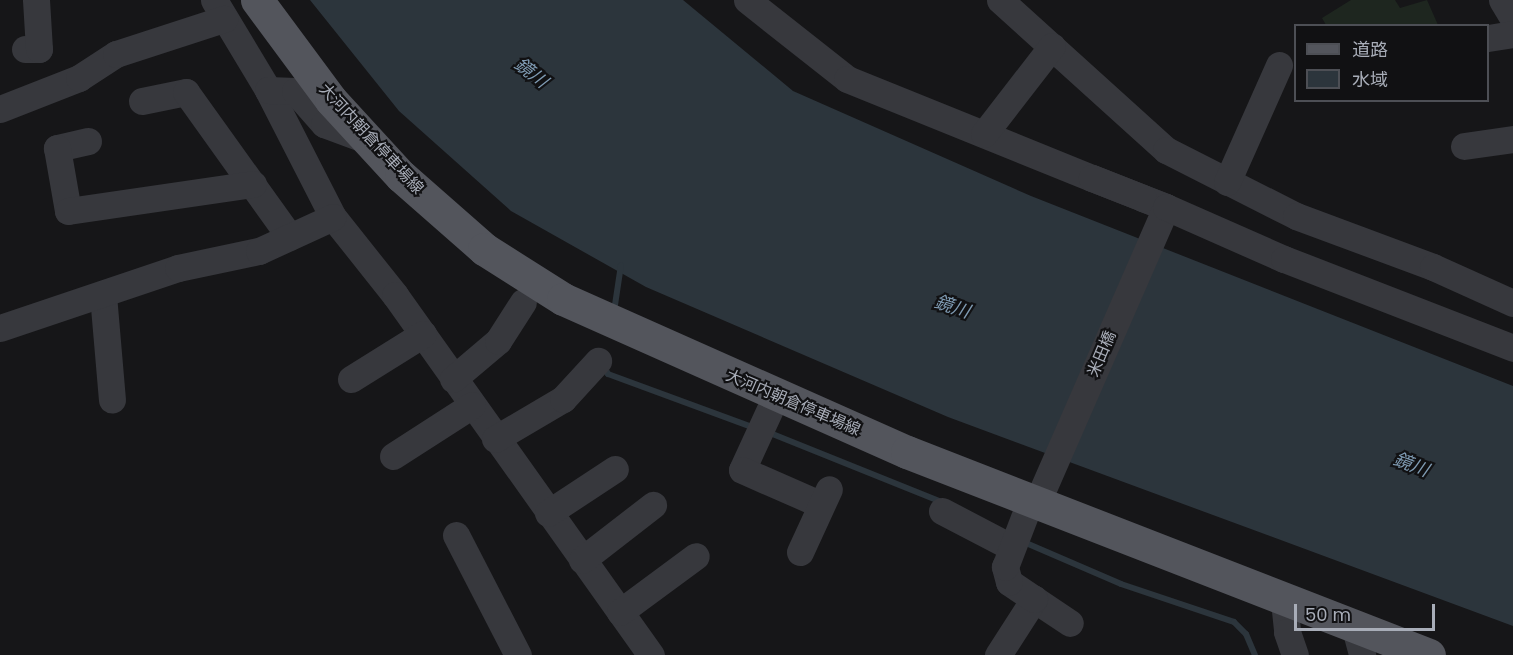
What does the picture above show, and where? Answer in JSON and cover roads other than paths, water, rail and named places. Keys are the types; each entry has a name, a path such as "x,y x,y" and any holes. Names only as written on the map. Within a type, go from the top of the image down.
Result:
{"main road":[{"name":"大河内朝倉停車場線","path":"257,0 293,53 400,176 484,249 563,299 776,396 1037,498 1284,601 1359,642 1429,655"}],"street":[{"path":"25,49 39,50 36,0"},
{"path":"747,0 847,79 1092,178 1163,214 1513,348"},
{"path":"1000,0 1166,150 1296,216 1424,263 1513,303"},
{"path":"1502,0 1513,18"},
{"path":"0,109 79,78 116,54 219,10 268,90 333,217 423,334 495,439 620,612 643,653"},
{"path":"1489,38 1513,34"},
{"path":"984,134 1052,46"},
{"path":"1227,182 1279,65"},
{"path":"268,90 295,91 324,124 367,140"},
{"path":"142,101 186,92 290,237"},
{"path":"1464,146 1513,139"},
{"path":"88,141 57,148 68,211 253,184"},
{"name":"米田橋","path":"1070,623 1009,582 1005,567 1011,547 1037,498 1163,214"},
{"path":"0,328 178,268 260,251 333,217"},
{"path":"103,295 112,400"},
{"path":"453,379 498,341 523,302"},
{"path":"351,379 423,334"},
{"path":"495,439 563,399 598,361"},
{"path":"776,396 742,470 825,496 800,552"},
{"path":"393,456 472,405"},
{"path":"548,513 615,469"},
{"path":"582,560 653,505"},
{"path":"942,511 1011,547"},
{"path":"456,535 518,655"},
{"path":"620,612 696,556"},
{"path":"998,655 1034,599"},
{"path":"1284,601 1287,632 1295,655"}],"water":[{"name":"鏡川","path":"310,0 683,0 793,91 1031,196 1513,386 1513,626 948,417 646,287 511,211 399,111"}],"waterway":[{"path":"615,305 621,265"},
{"path":"604,366 608,374 752,427"},
{"path":"770,433 942,502"},
{"path":"1026,543 1121,584 1234,622 1246,634 1255,655"}]}
